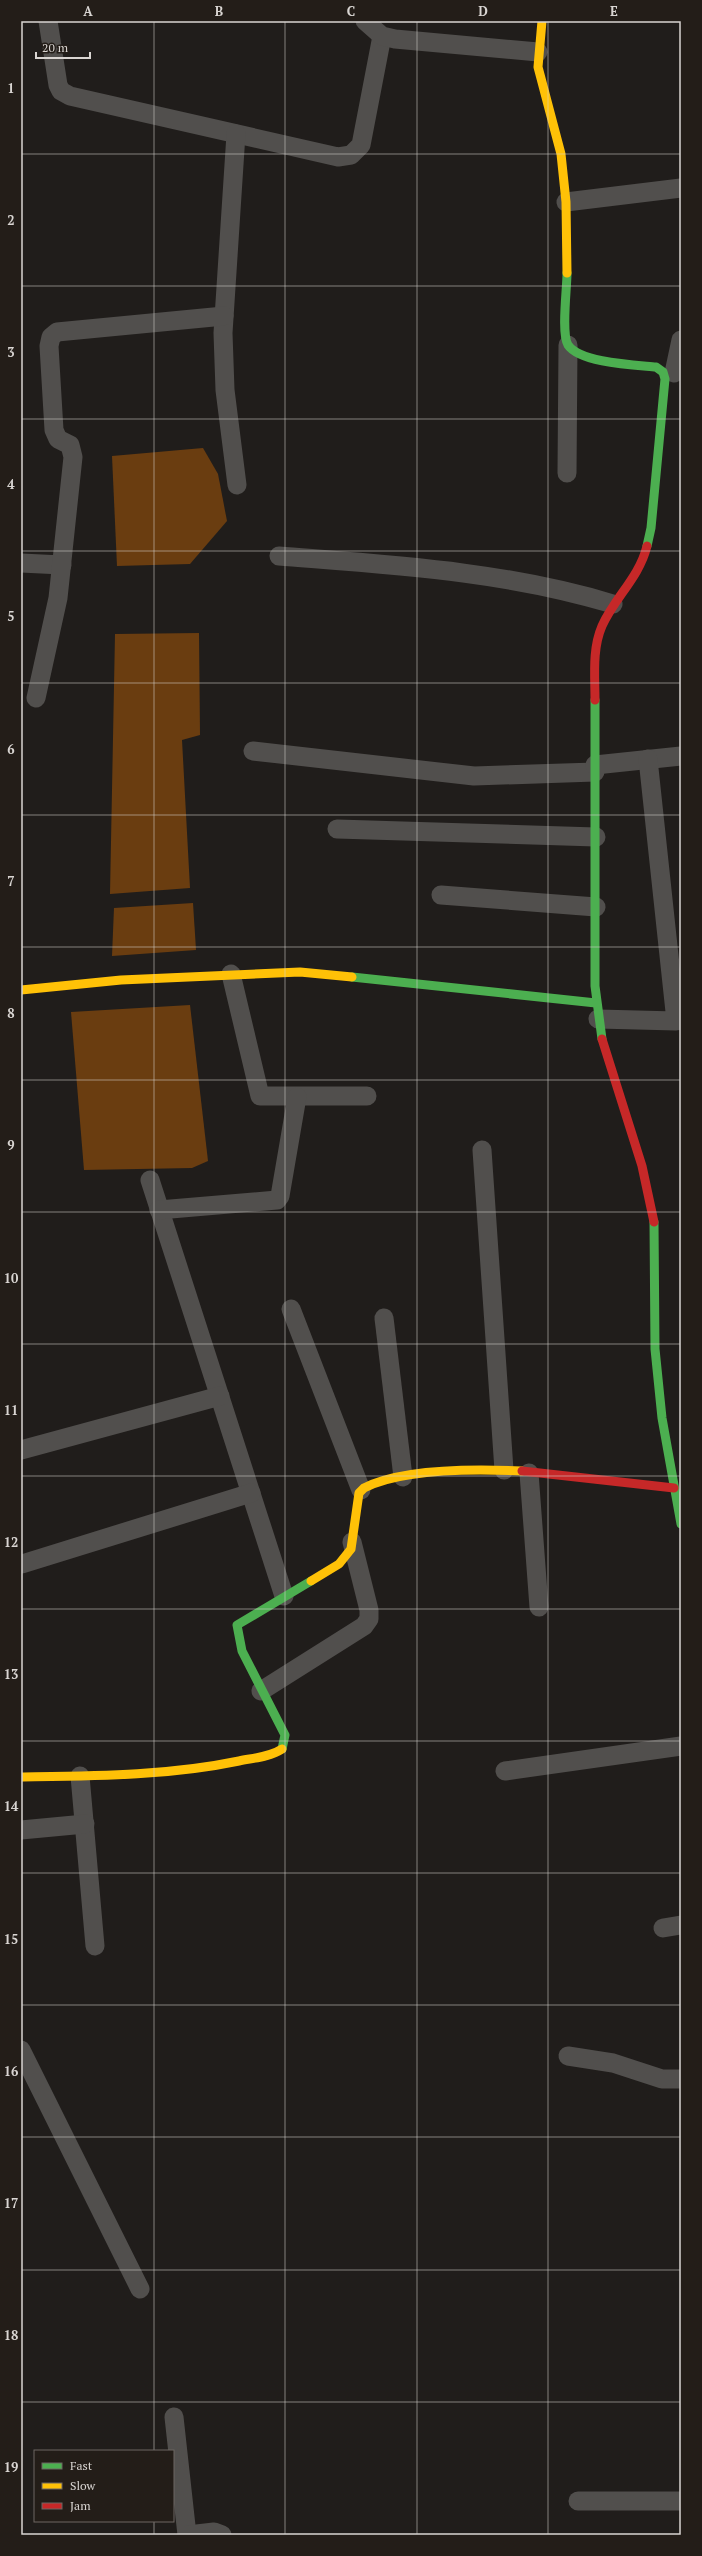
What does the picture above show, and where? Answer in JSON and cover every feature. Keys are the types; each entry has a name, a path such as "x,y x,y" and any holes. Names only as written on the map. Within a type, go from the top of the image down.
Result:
{"street":[{"path":"48,21 58,85 70,96 338,158 351,155 361,145 382,36"},
{"path":"365,21 382,36 538,52"},
{"path":"542,21 538,52 538,67 561,154 566,202 567,298 564,322 568,345 567,473"},
{"path":"236,134 224,316 225,390 237,485"},
{"path":"566,202 681,188"},
{"path":"36,698 58,598 72,450 70,445 58,439 54,430 49,346 51,337 57,332 224,316"},
{"path":"681,340 673,373 665,384 651,528 646,551 637,573 613,604 598,634 595,651 597,1011 617,1094 642,1166 653,1210 655,1230 654,1349 674,1488 681,1524"},
{"path":"568,345 576,352 595,359 656,367 673,373"},
{"path":"279,556 480,574 564,590 613,604"},
{"path":"21,563 62,565"},
{"path":"253,751 468,775 595,768 648,759 681,756"},
{"path":"21,990 120,980 231,974 318,973 676,1021 648,759"},
{"path":"337,829 596,836"},
{"path":"441,894 596,906"},
{"path":"231,974 260,1096 367,1096"},
{"path":"159,1210 277,1200 280,1196 297,1097"},
{"path":"482,1150 504,1470"},
{"path":"150,1180 284,1596"},
{"path":"21,1778 80,1776 215,1766 278,1752 285,1745 286,1736 261,1691 238,1637 237,1625 339,1564 347,1556 352,1542 360,1490 291,1309"},
{"path":"384,1318 403,1477"},
{"path":"21,1450 220,1396"},
{"path":"360,1490 403,1477 455,1470 504,1470 674,1488"},
{"path":"529,1473 539,1606"},
{"path":"22,1564 251,1493"},
{"path":"261,1691 364,1626 369,1619 369,1610 352,1542"},
{"path":"505,1771 681,1746"},
{"path":"80,1776 95,1946"},
{"path":"21,1830 85,1824"},
{"path":"663,1928 681,1925"},
{"path":"21,2050 140,2289"},
{"path":"568,2056 613,2063 662,2079 681,2079"},
{"path":"174,2417 188,2535 214,2532 222,2535"},
{"path":"578,2501 681,2501"}],"shaded area":[{"path":"203,448 218,474 227,521 190,564 117,566 112,456"},
{"path":"199,633 200,735 182,740 190,888 110,894 115,634"},
{"path":"193,903 196,950 112,956 114,908"},
{"path":"190,1005 208,1161 192,1168 84,1170 71,1012"}],"traffic: fast":[{"path":"567,273 565,331 568,345 574,351 584,356 609,362 656,367 663,372 665,379 651,528 647,546"},
{"path":"595,700 595,986 602,1039"},
{"path":"352,977 596,1003"},
{"path":"654,1222 655,1349 662,1418 681,1524"},
{"path":"282,1749 285,1735 242,1651 237,1625 311,1581"}],"traffic: slow":[{"path":"542,21 538,67 561,154 566,202 567,273"},
{"path":"21,990 121,980 300,972 352,977"},
{"path":"311,1581 339,1564 351,1549 359,1493 364,1488 380,1481 420,1473 463,1470 522,1471"},
{"path":"21,1777 130,1774 185,1770 261,1757 282,1749"}],"traffic: jam":[{"path":"595,700 595,653 602,626 613,606 633,578 647,546"},
{"path":"602,1039 642,1166 654,1222"},
{"path":"522,1471 674,1488"}]}
